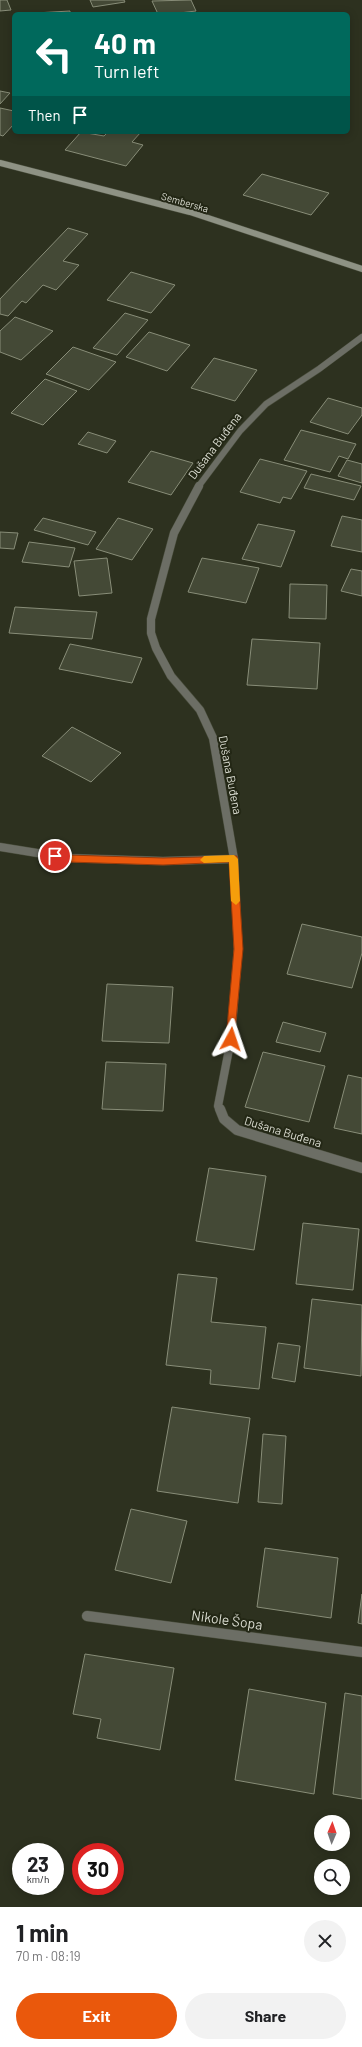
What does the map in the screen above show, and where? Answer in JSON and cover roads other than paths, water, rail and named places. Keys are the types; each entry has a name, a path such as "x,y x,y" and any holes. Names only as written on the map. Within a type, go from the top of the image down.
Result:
{"main road":[{"name":"Semberska","path":"0,163 190,212 362,269"}],"street":[{"name":"Dušana Buđena","path":"362,337 319,369 266,404 240,430 199,486 174,533 151,619 151,633 156,648 171,676 200,710 213,738 234,859 238,949 231,1039 218,1106 224,1119 237,1130 362,1168"},
{"path":"0,847 68,858 163,861 234,859"},
{"name":"Nikole Šopa","path":"87,1616 362,1652"}]}
